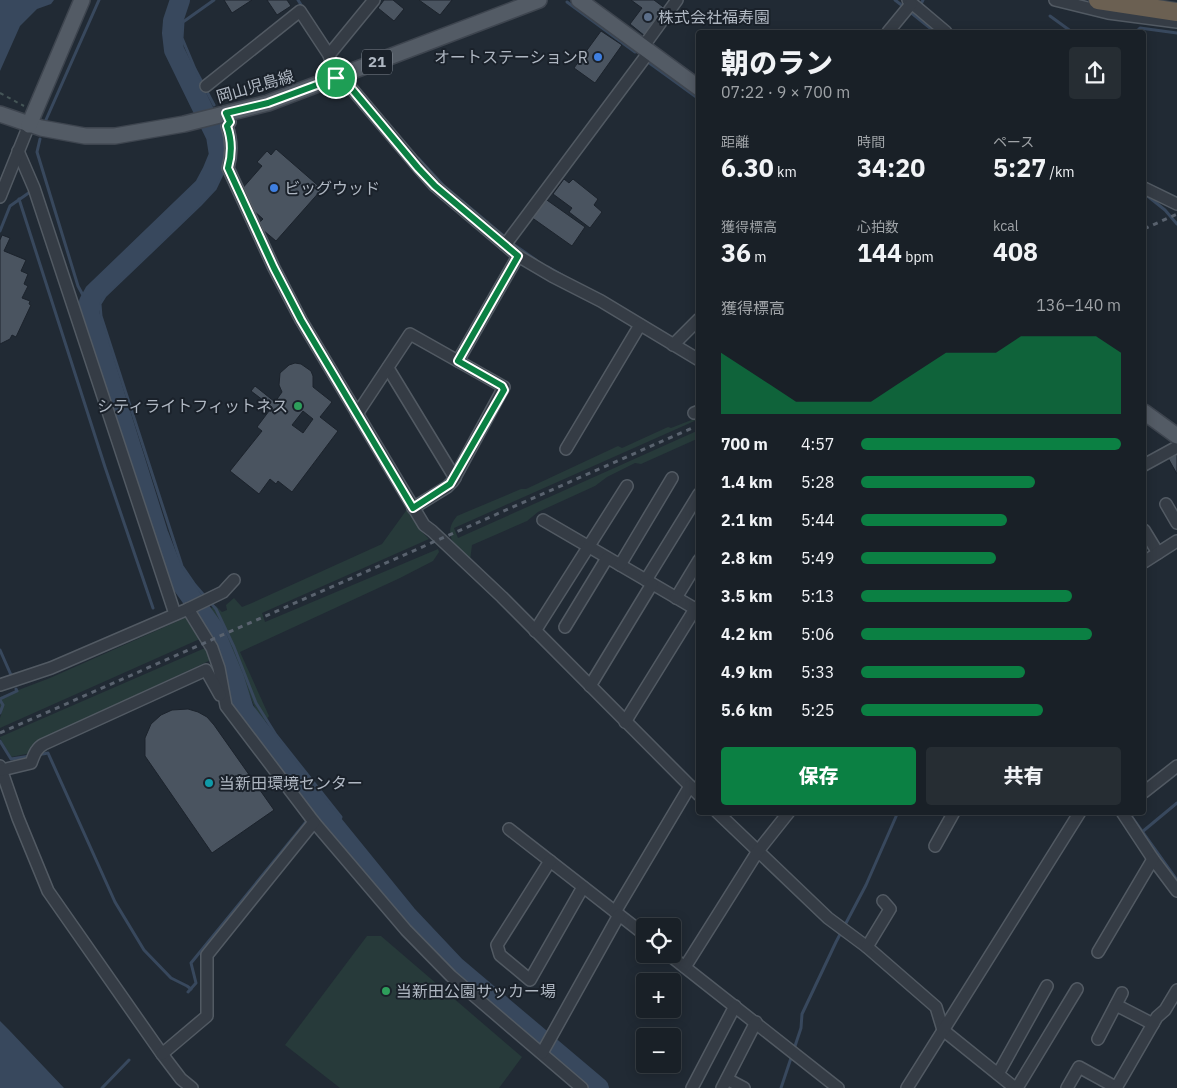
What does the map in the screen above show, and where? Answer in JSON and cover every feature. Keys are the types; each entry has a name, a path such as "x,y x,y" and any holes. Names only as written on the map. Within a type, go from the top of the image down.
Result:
{"highway":[{"path":"1098,0 1177,12"}],"main road":[{"path":"25,124 82,0"},
{"name":"岡山児島線","path":"0,114 25,124 72,134 100,136 145,131 268,103 539,0"},
{"path":"580,0 696,86"},
{"path":"1146,414 1176,438"}],"street":[{"path":"330,53 374,0"},
{"path":"507,242 646,50 678,0"},
{"path":"1055,0 1108,13 1177,22"},
{"path":"890,30 911,6 943,30"},
{"path":"206,86 300,11 330,53 339,77 435,186 507,242 518,256 601,301 640,325 676,342 696,358"},
{"path":"213,116 230,122 227,126 231,136 231,159 228,168 278,277 301,320 424,526 432,531 696,790 617,913 544,1051"},
{"path":"0,197 18,151 25,124"},
{"path":"18,151 34,188 175,614"},
{"path":"1146,189 1177,204"},
{"path":"458,361 518,256"},
{"path":"676,342 696,322"},
{"path":"566,450 640,325"},
{"path":"357,414 410,334 504,388 455,478 447,487 413,508"},
{"path":"388,368 455,478"},
{"path":"1146,463 1176,438"},
{"path":"620,565 672,478"},
{"path":"535,631 627,486"},
{"path":"590,686 696,499"},
{"path":"1166,504 1177,523"},
{"path":"543,520 696,609"},
{"path":"1146,533 1158,553"},
{"path":"1146,561 1177,541"},
{"path":"565,627 608,558"},
{"path":"676,598 696,565"},
{"path":"0,685 51,668 190,608 222,592 234,580"},
{"path":"190,608 212,648 219,668 226,706"},
{"path":"626,722 696,612"},
{"path":"192,1088 181,1079 162,1054 48,891 18,818 1,768 31,763 39,747 44,744 206,670 226,706 311,818 406,930 451,976 544,1051 582,1088"},
{"path":"1146,790 1177,766"},
{"path":"721,815 842,930 867,948 936,1007 944,1030 1016,1088 1077,989"},
{"path":"685,967 758,851 787,815"},
{"path":"935,846 952,815"},
{"path":"907,1088 1078,815"},
{"path":"1124,815 1177,892"},
{"path":"162,1054 207,1016 207,955 311,818"},
{"path":"509,829 636,928"},
{"path":"1098,952 1153,859"},
{"path":"550,861 497,945 500,955 530,980 583,887"},
{"path":"867,948 890,909 883,901"},
{"path":"680,963 838,1088"},
{"path":"998,1074 1047,986"},
{"path":"1067,1088 1079,1067 1116,1088 1157,1017 1165,1010 1177,990"},
{"path":"1098,1039 1122,992"},
{"path":"1116,1005 1153,1024"},
{"path":"692,1088 736,1006"},
{"path":"744,1088 725,1083 756,1022"}],"path":[{"path":"0,93 26,108"}],"shaded area":[{"path":"696,418 696,420 454,528 458,538 696,431 696,439 641,464 635,463 607,477 595,486 538,512 527,521 472,545 470,561 452,541 450,529 457,516 521,489 526,489 618,446 622,448 668,427 671,428"},
{"path":"408,508 422,532 429,539 262,613 265,622 438,549 439,552 433,561 240,652 269,716 265,722 256,710 217,619 209,609 216,606 222,612 227,610 226,605 234,598 242,607 382,544"},
{"path":"187,617 202,638 0,728 2,712 0,710 0,697 50,678"},
{"path":"205,648 211,660 37,741 31,753 11,757 0,738 0,737"},
{"name":"当新田公園サッカー場","path":"367,936 381,936 522,1057 499,1088 340,1088 285,1045"}],"water":[{"path":"0,0 54,0 51,4 37,9 20,26 0,71"},
{"path":"0,1021 9,1030 64,1088 0,1088"}],"building":[{"path":"224,0 252,0 232,13"},
{"path":"267,0 287,0 291,6 277,15"},
{"path":"384,0 393,0 404,9 394,21 378,8"},
{"path":"419,0 452,0 440,15"},
{"name":"株式会社福寿園","path":"631,0 654,0 666,9 645,36 630,24 642,8"},
{"path":"601,31 622,45 595,83 574,68"},
{"path":"276,149 322,189 276,241 257,225 263,219 246,204 241,190 262,166 257,162 267,151 271,155"},
{"path":"564,179 569,183 573,179 598,199 594,205 602,212 590,228 569,212 572,208 553,194"},
{"path":"544,198 585,227 572,246 531,217"},
{"path":"2,235 10,238 4,251 26,260 21,271 28,274 24,284 28,286 22,298 30,301 29,304 31,305 16,337 12,335 10,339 0,344 0,240"},
{"path":"301,364 311,371 313,387 332,402 320,417 338,431 292,492 278,481 276,484 270,479 259,494 230,471 262,431 257,427 272,407 251,391 255,386 275,402 282,392 279,385 280,373 289,365","holes":["303,411 313,419 303,433 292,425"]},
{"path":"1177,453 1177,474 1168,458"},
{"name":"当新田環境センター","path":"188,709 207,717 214,725 274,810 212,853 145,756 145,738 151,724 161,715 172,710"}],"waterway":[{"path":"45,122 99,0"},
{"path":"180,0 173,21 174,50 216,136 219,155 204,187 94,293 89,302 89,313 158,533 173,572 213,628 234,678 244,710 303,787 407,915 456,967 599,1088"},
{"path":"214,0 183,22 182,38 195,69 214,105"},
{"path":"298,0 303,8"},
{"path":"895,0 904,7"},
{"path":"920,6 923,0"},
{"path":"567,2 635,52"},
{"path":"909,11 933,30"},
{"path":"1050,16 1069,30"},
{"path":"1138,30 1140,28 1177,33"},
{"path":"648,62 696,97"},
{"path":"40,139 37,152 78,286 85,299 89,302"},
{"path":"418,158 444,186 506,238"},
{"path":"225,168 215,189 105,296 100,304 101,316 182,566 195,585 216,609 234,647 256,703 276,735 341,817 337,829"},
{"path":"0,231 10,206 30,192"},
{"path":"1146,195 1165,210 1177,224"},
{"path":"19,199 105,467 153,608"},
{"path":"510,242 536,260"},
{"path":"548,267 562,275"},
{"path":"0,650 11,675"},
{"path":"0,699 17,691 16,689"},
{"path":"0,700 3,705 0,713"},
{"path":"0,741 11,759 31,756"},
{"path":"37,755 48,753 115,902 144,950 171,978 191,989"},
{"path":"1142,832 1177,803"},
{"path":"188,992 196,983 191,963 319,806"},
{"path":"794,1049 801,1028 802,1014 836,942 866,885 897,815"},
{"path":"1132,817 1177,880"},
{"path":"781,1088 792,1055"},
{"path":"102,1088 129,1060"}],"railway":[{"path":"1146,228 1177,214"},
{"path":"0,733 696,426"}],"place":[{"name":"株式会社福寿園","path":"648,17"},
{"name":"オートステーションR","path":"598,57"},
{"name":"ビッグウッド","path":"274,188"},
{"name":"シティライトフィットネス","path":"298,406"},
{"name":"当新田環境センター","path":"209,783"},
{"name":"当新田公園サッカー場","path":"386,991"}],"route":[{"path":"341,76 435,186 518,256 458,361 502,386 504,390 455,478 447,487 413,508 301,320 274,268 228,168 231,159 231,136 227,126 230,122 226,113 268,103 336,78 341,76"}]}
